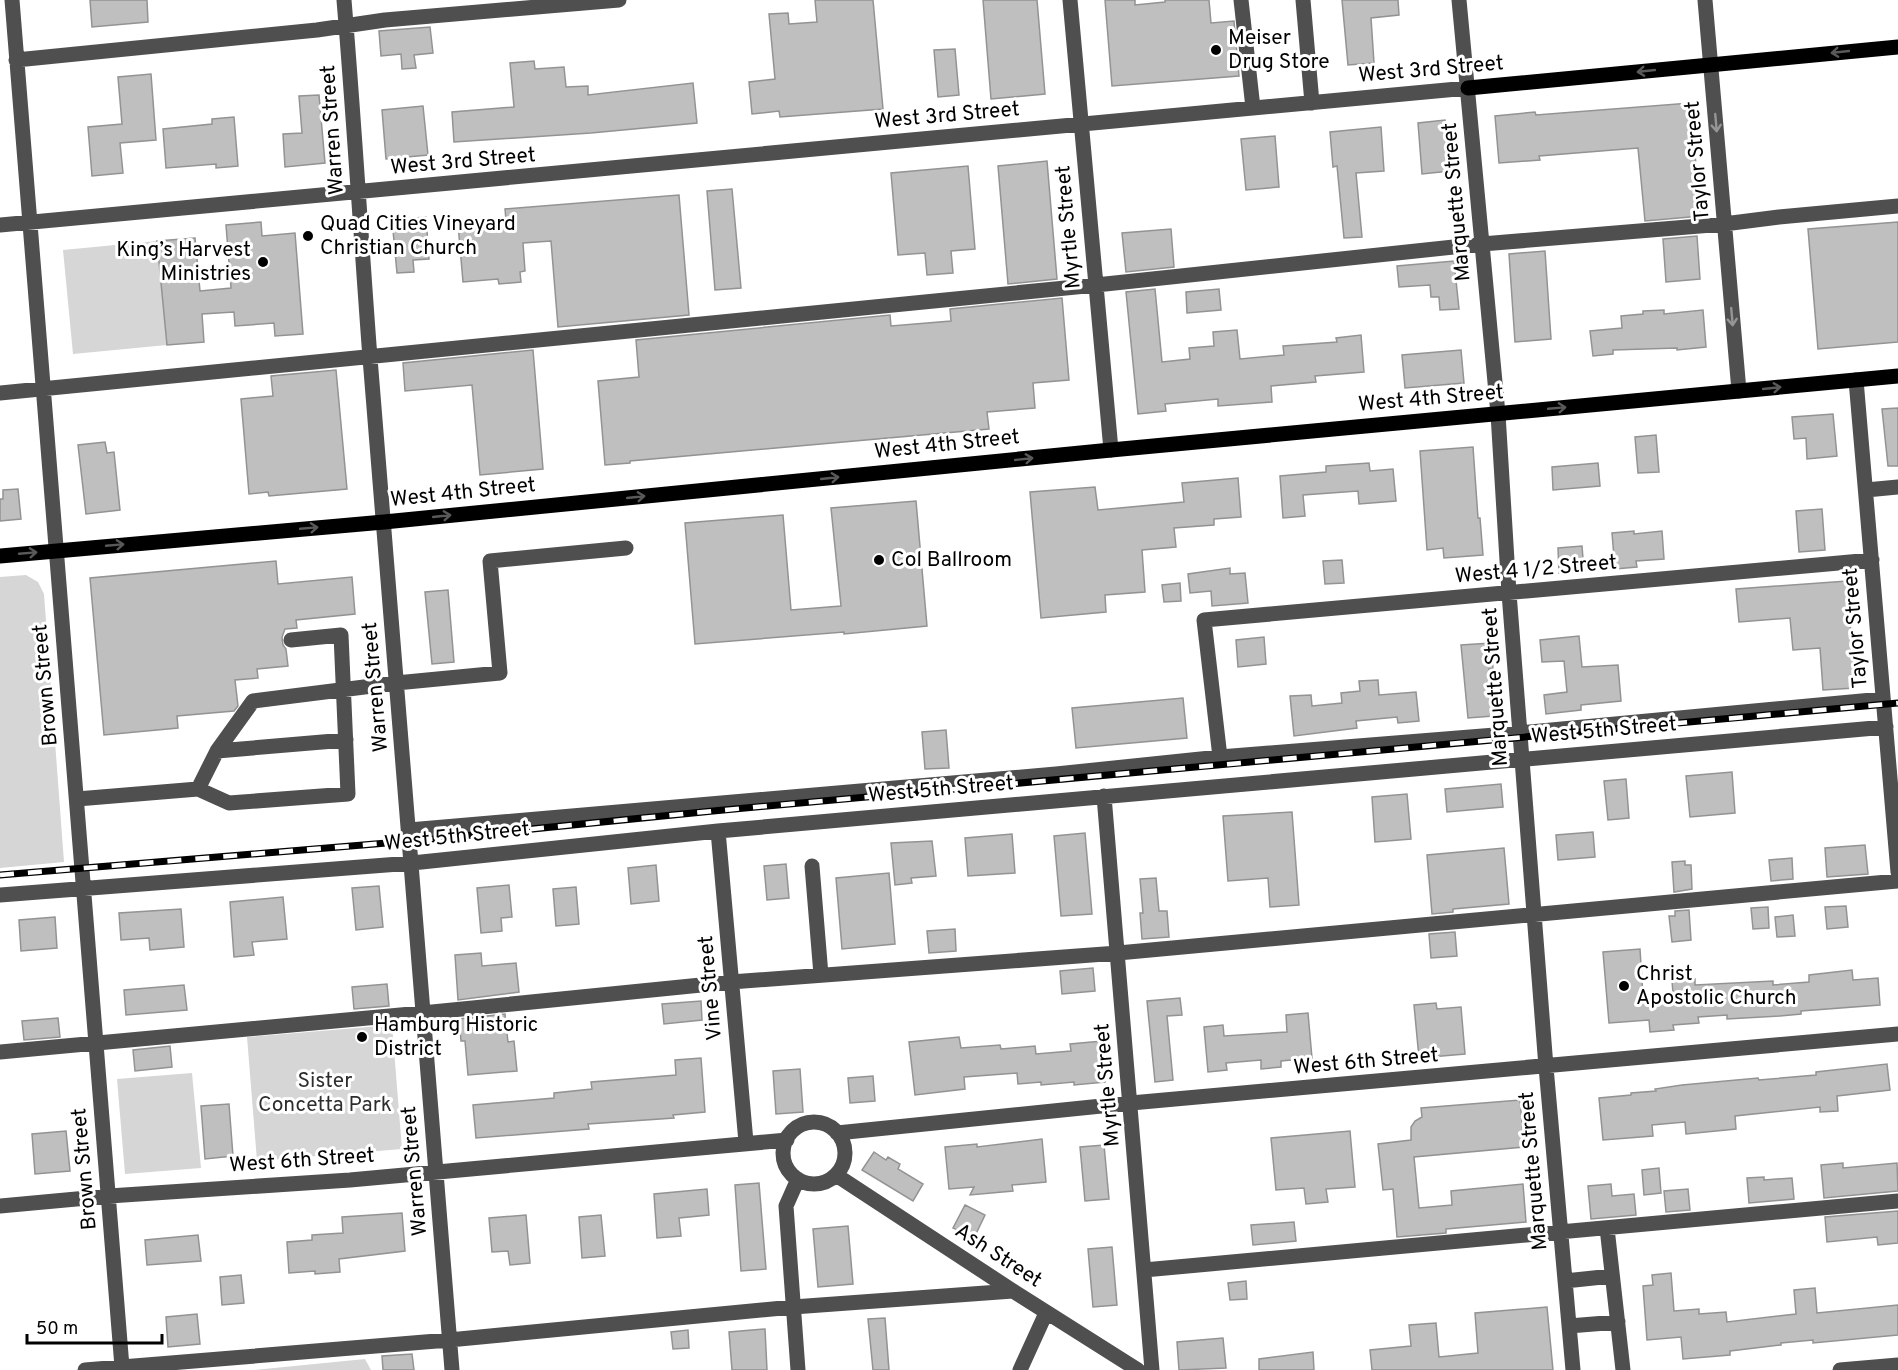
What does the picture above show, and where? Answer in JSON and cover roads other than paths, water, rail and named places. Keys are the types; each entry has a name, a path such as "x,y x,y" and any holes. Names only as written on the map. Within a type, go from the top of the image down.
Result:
{"main road":[{"name":"West 3rd Street","path":"1468,88 1898,46"},
{"name":"West 4th Street","path":"0,556 384,522 1111,450 1898,376"}],"street":[{"name":"Brown Street","path":"12,0 122,1367"},
{"name":"Warren Street","path":"344,0 370,356 452,1370"},
{"path":"16,60 385,20 619,0"},
{"name":"Myrtle Street","path":"1070,0 1111,450"},
{"path":"1241,0 1252,108"},
{"path":"1302,0 1312,103"},
{"name":"Marquette Street","path":"1459,0 1498,414 1509,593 1546,1067 1573,1370"},
{"name":"Taylor Street","path":"1705,0 1739,391"},
{"name":"West 3rd Street","path":"0,225 1468,88"},
{"path":"0,393 1096,285 1482,244 1724,224 1898,206"},
{"name":"Taylor Street","path":"1856,380 1898,872"},
{"path":"1866,490 1898,487"},
{"path":"198,789 217,751 253,701 500,673 490,561 626,548"},
{"name":"West 4 1/2 Street","path":"1220,757 1204,620 1872,561"},
{"path":"77,799 198,789 229,803 348,794 341,635 291,640"},
{"path":"409,830 1883,699"},
{"name":"West 5th Street","path":"0,894 412,863 718,831 1886,727"},
{"path":"217,751 346,740"},
{"name":"Myrtle Street","path":"1104,796 1152,1370"},
{"name":"Vine Street","path":"718,831 746,1142"},
{"path":"812,866 821,975"},
{"path":"0,1052 731,982 1118,953 1898,881"},
{"name":"West 6th Street","path":"837,1133 1131,1103 1898,1034"},
{"path":"815,1122 825,1124 837,1133 844,1146 845,1156 842,1167 836,1175 827,1181 807,1183 790,1172 783,1154 787,1140 796,1128 805,1123 815,1122"},
{"name":"West 6th Street","path":"0,1206 436,1172 787,1140"},
{"name":"Ash Street","path":"836,1175 1013,1292 1138,1370"},
{"path":"798,1179 786,1206 798,1370"},
{"path":"1144,1270 1898,1201"},
{"path":"1606,1228 1623,1370"},
{"path":"1565,1281 1612,1276"},
{"path":"85,1370 449,1341 793,1307 1013,1292"},
{"path":"1020,1370 1046,1312"},
{"path":"1569,1326 1617,1322"},
{"path":"1840,1370 1898,1365"}],"railway":[{"path":"0,875 411,841 713,811 1898,703"}],"place":[{"name":"Meiser Drug Store","path":"1216,50"},
{"name":"Quad Cities Vineyard Christian Church","path":"308,236"},
{"name":"King’s Harvest Ministries","path":"263,262"},
{"name":"Col Ballroom","path":"879,560"},
{"name":"Christ Apostolic Church","path":"1624,986"},
{"name":"Hamburg Historic District","path":"362,1037"}],"park label":[{"name":"Sister Concetta Park","path":"325,1093"}]}
